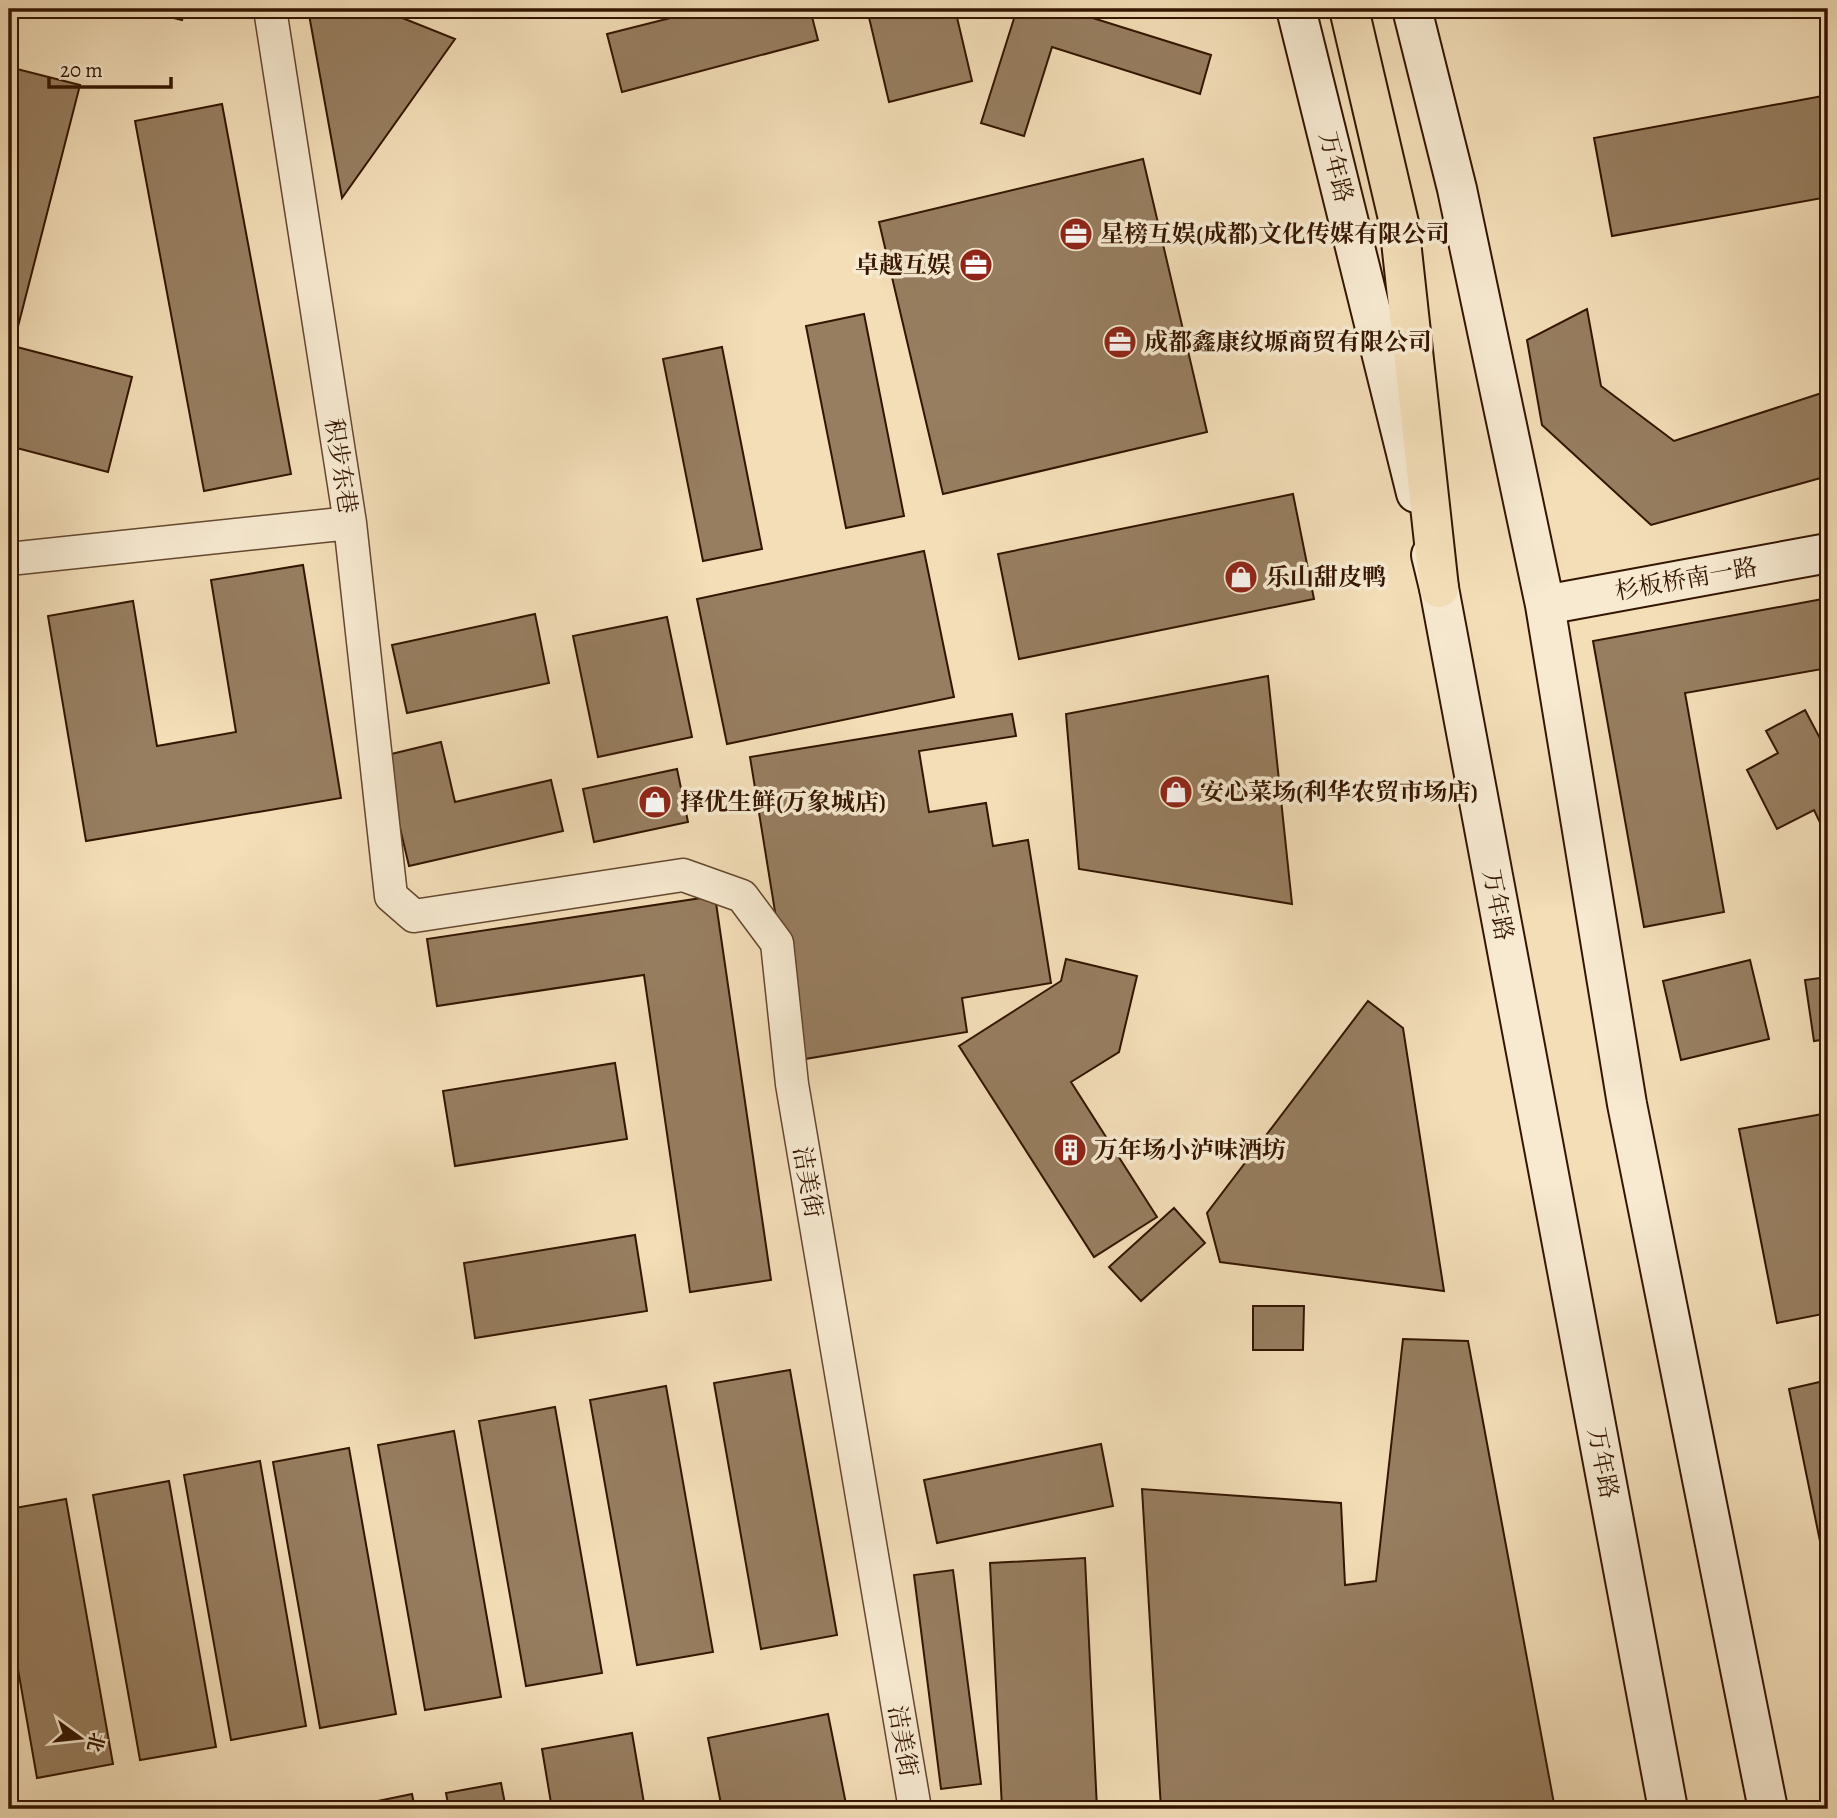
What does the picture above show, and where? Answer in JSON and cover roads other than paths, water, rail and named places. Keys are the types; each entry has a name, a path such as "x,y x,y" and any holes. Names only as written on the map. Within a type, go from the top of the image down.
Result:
{"highway":[{"path":"1349,9 1399,223 1439,588"}],"main road":[{"name":"万年路","path":"1296,9 1439,588 1668,1809"},
{"path":"1412,9 1457,189 1545,605 1627,1104 1768,1809"},
{"name":"杉板桥南一路","path":"1545,605 1828,553"}],"street":[{"name":"积步东巷","path":"270,9 350,523 391,896 414,916"},
{"path":"9,559 350,523"},
{"name":"洁美街","path":"414,916 682,875 742,896 777,943 792,1084 915,1809"}],"place":[{"name":"星榜互娱(成都)文化传媒有限公司","path":"1076,234"},
{"name":"卓越互娱","path":"976,265"},
{"name":"成都鑫康纹塬商贸有限公司","path":"1120,342"},
{"name":"乐山甜皮鸭","path":"1241,577"},
{"name":"安心菜场(利华农贸市场店)","path":"1176,792"},
{"name":"择优生鲜(万象城店)","path":"655,802"},
{"name":"万年场小泸味酒坊","path":"1070,1150"}]}
